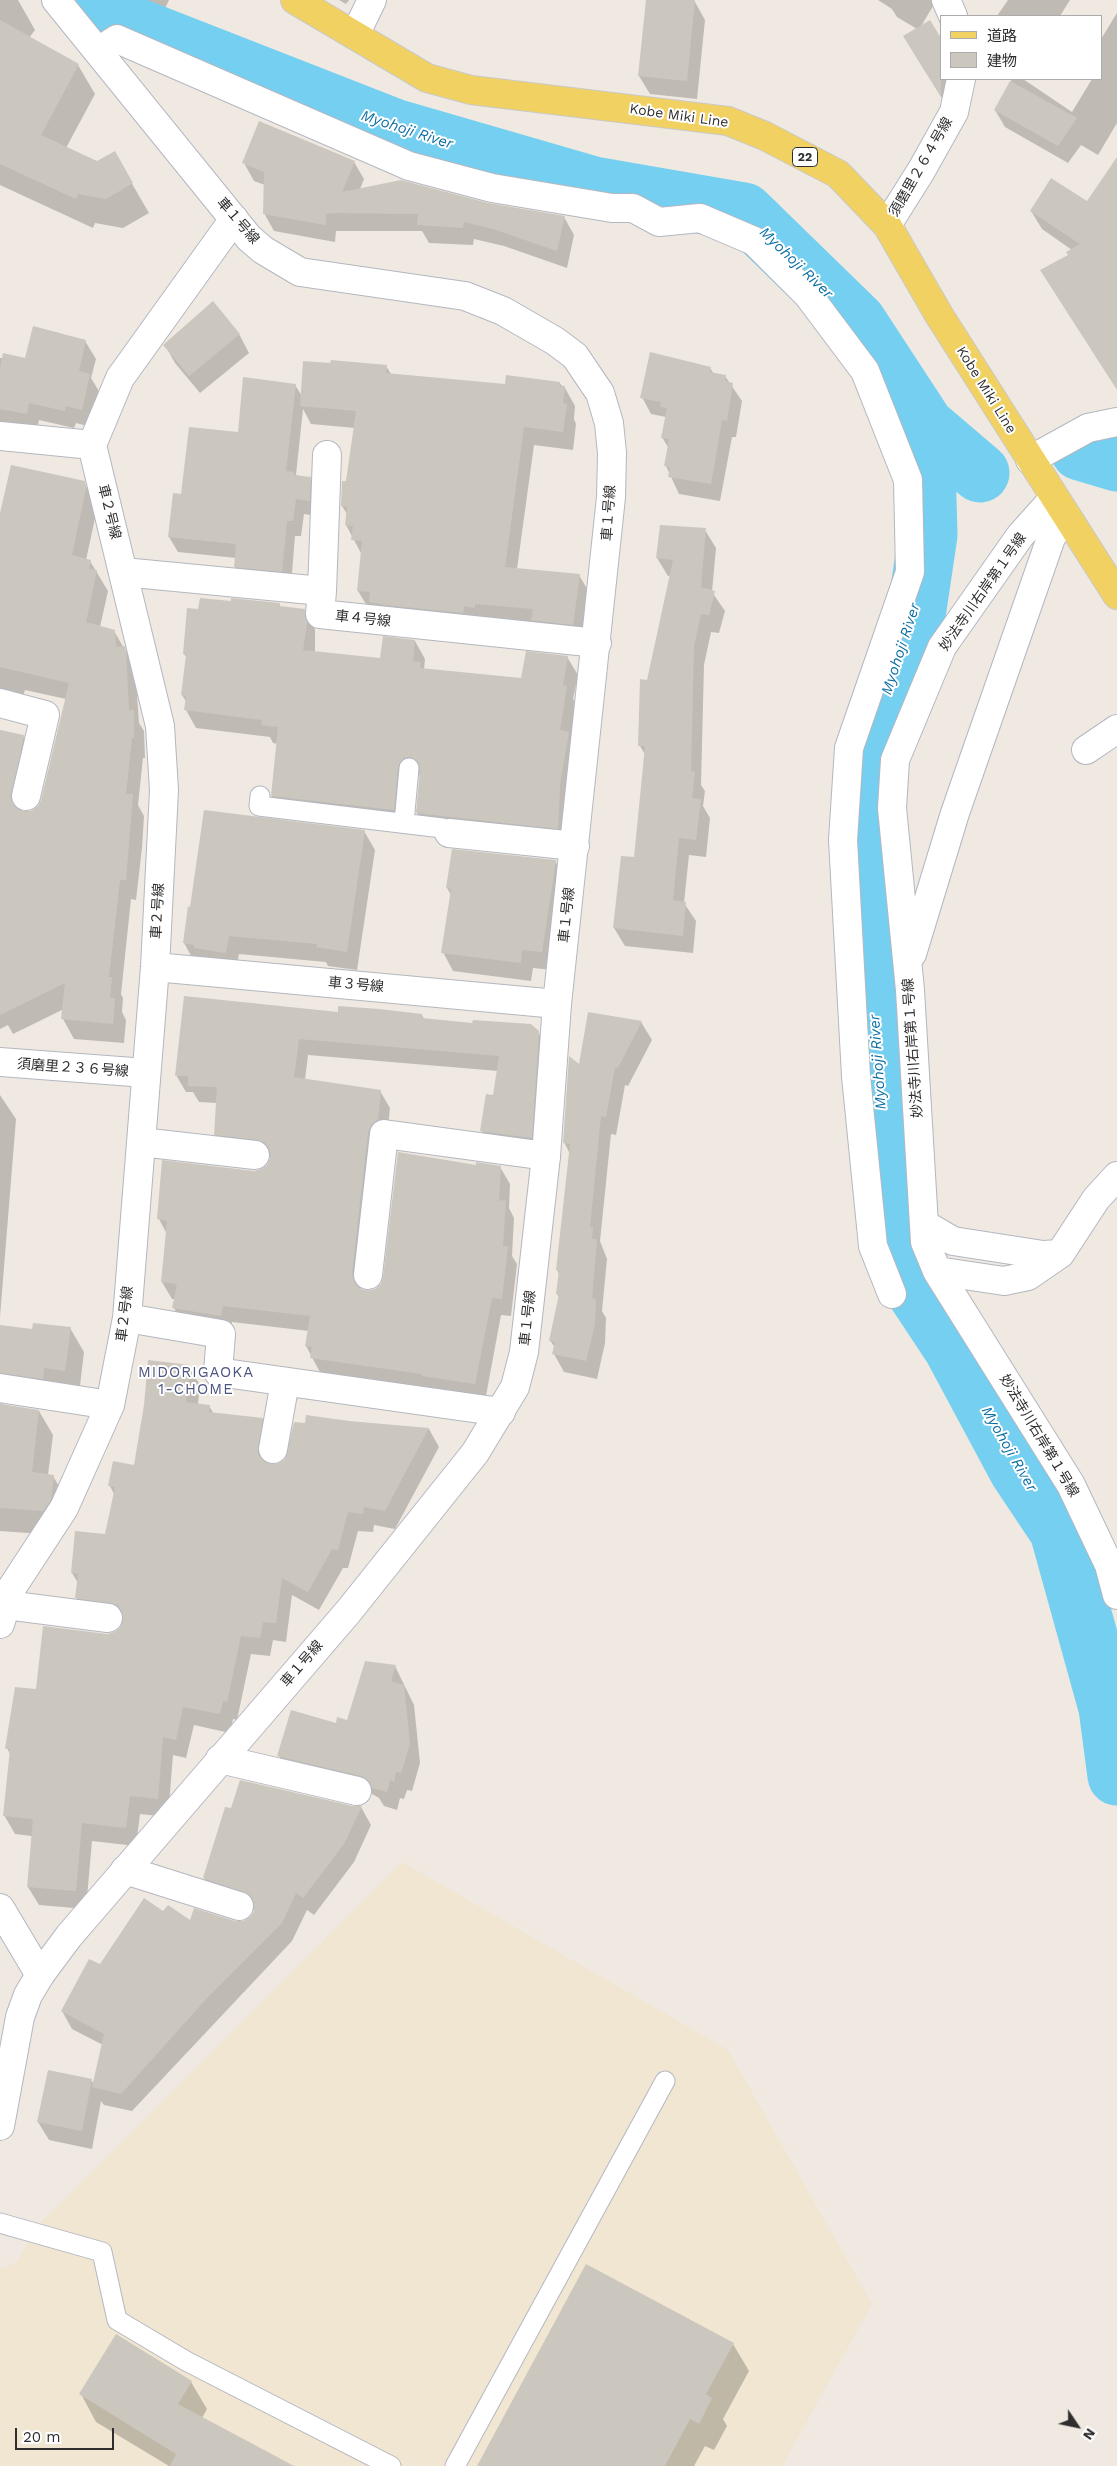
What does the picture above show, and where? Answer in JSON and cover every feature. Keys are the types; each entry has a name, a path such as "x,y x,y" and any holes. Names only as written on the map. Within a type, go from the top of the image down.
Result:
{"main road":[{"name":"Kobe Miki Line","path":"295,0 427,78 472,90 728,121 765,136 838,174 887,225 939,315 1117,595"}],"street":[{"name":"車１号線","path":"0,2124 20,2017 28,1995 40,1975 68,1936 348,1612 475,1453 515,1387 524,1352 546,1156 557,1004 597,643 611,497 612,454 609,423 600,393 575,356 555,341 503,311 465,296 300,272 263,250 249,238 56,0"},
{"path":"355,35 372,0"},
{"path":"98,51 117,39 409,166 492,188 612,208 633,208 659,222 700,218 754,241 808,295 865,371 908,480 910,572 849,748 843,840 856,1076 873,1246 892,1294"},
{"name":"須磨里２６４号線","path":"887,225 921,171 954,112 961,80"},
{"path":"0,436 92,445 120,378 234,219"},
{"path":"1030,460 1088,428 1117,422"},
{"name":"車２号線","path":"3,1614 12,1589 64,1508 110,1405 127,1318 155,967 164,790 160,726 92,445"},
{"path":"123,572 322,591 327,455"},
{"path":"908,968 955,813 1051,538 1059,506"},
{"name":"妙法寺川右岸第１号線","path":"1059,506 1020,536 942,647 895,760 892,808 908,968 925,1242 937,1272 1071,1485 1109,1565 1117,1595"},
{"name":"車４号線","path":"322,591 320,614 597,643"},
{"path":"0,703 45,715 26,796"},
{"path":"1086,750 1117,729"},
{"path":"448,833 574,846"},
{"name":"車３号線","path":"155,967 557,1004"},
{"name":"須磨里２３６号線","path":"0,1062 146,1073"},
{"path":"368,1275 384,1134 546,1156"},
{"path":"140,1142 255,1154"},
{"path":"937,1272 1004,1281 1028,1276 1060,1254 1096,1199 1117,1176"},
{"path":"924,1224 953,1241 1043,1255 1060,1254"},
{"path":"127,1318 222,1334 218,1372 501,1412"},
{"path":"273,1449 285,1382"},
{"path":"0,1388 110,1405"},
{"path":"3,1614 108,1618"},
{"path":"220,1760 357,1791"},
{"path":"125,1870 239,1906"},
{"path":"0,1908 40,1975"}],"lane":[{"path":"404,823 409,768"},
{"path":"260,796 259,806 442,828 448,833"},
{"path":"455,2466 665,2081"},
{"path":"0,2223 102,2252 117,2320 186,2361 391,2466"}],"shaded area":[{"path":"402,1862 728,2050 872,2304 782,2466 0,2466 0,2269 16,2263 38,2225"}],"building":[{"path":"646,0 695,0 687,81 638,76"},
{"path":"0,20 79,64 41,135 97,161 115,151 133,183 106,199 78,194 76,199 0,164"},
{"path":"930,20 940,36 941,97 903,36"},
{"path":"1010,81 1077,118 1058,146 994,110"},
{"path":"259,121 355,161 342,192 401,180 488,203 565,216 557,251 493,229 464,222 463,228 417,225 418,214 334,213 326,214 326,225 263,214 264,172 242,163"},
{"path":"1117,157 1117,390 1040,270 1068,255 1066,252 1080,244 1030,211 1051,178 1087,201"},
{"path":"213,301 240,334 189,376 163,345"},
{"path":"33,326 86,340 79,371 90,374 82,410 66,406 65,411 29,403 27,414 0,409 0,369 3,353 25,358"},
{"path":"650,352 711,367 710,372 726,375 725,381 733,383 727,421 722,420 711,484 668,477 670,467 664,466 669,439 661,438 667,408 660,407 661,402 640,398"},
{"path":"331,360 387,365 386,373 505,384 506,375 560,382 560,386 565,386 563,403 567,404 563,432 524,427 505,567 580,574 573,625 531,620 533,609 475,604 475,608 464,606 463,613 369,602 370,592 357,591 362,541 351,540 353,526 345,525 347,507 341,506 342,481 346,481 356,411 300,406 303,361 330,363"},
{"path":"243,377 296,384 286,471 294,472 293,475 311,477 310,501 296,499 293,521 287,521 282,572 234,567 236,544 168,537 173,493 181,494 189,427 238,432"},
{"path":"11,465 85,481 86,488 72,555 91,560 89,569 97,570 86,622 115,630 116,647 125,646 129,710 134,710 134,738 132,738 126,794 133,794 126,880 120,880 109,977 112,977 110,998 115,998 113,1024 61,1019 65,983 0,1015 0,730 24,735 11,800 16,808 23,811 31,811 38,806 41,800 69,683 0,667 0,513"},
{"path":"660,525 706,528 701,587 715,591 709,615 701,614 694,646 691,771 695,772 692,798 701,799 696,840 679,838 673,900 686,902 683,936 613,928 621,856 634,857 645,746 638,746 640,679 647,680 673,560 656,558"},
{"path":"200,598 231,601 231,598 280,603 279,606 305,609 307,622 303,650 380,658 383,636 415,640 413,661 421,662 420,668 521,678 526,651 568,656 563,685 567,686 560,730 569,732 560,785 558,829 416,813 420,769 419,763 410,757 404,758 398,766 394,810 271,796 278,727 261,725 262,720 184,710 186,696 181,695 186,655 183,654 187,608 198,609"},
{"path":"204,810 365,830 347,952 316,947 317,944 229,936 226,953 194,948 194,945 183,943"},
{"path":"452,849 556,860 542,952 522,950 521,963 441,953 451,889 446,888"},
{"path":"184,996 338,1012 338,1006 379,1009 422,1014 422,1018 472,1023 473,1020 531,1024 539,1031 532,1138 480,1131 486,1094 493,1095 499,1056 299,1039 294,1077 381,1090 378,1120 371,1125 368,1132 352,1273 354,1282 359,1288 367,1291 375,1289 381,1284 398,1152 476,1165 476,1162 501,1166 499,1201 506,1200 503,1246 508,1246 502,1299 492,1298 475,1384 422,1376 422,1374 310,1358 312,1347 305,1346 310,1316 223,1306 221,1316 172,1308 177,1284 161,1282 167,1221 157,1219 162,1160 254,1171 267,1165 271,1156 265,1143 257,1140 214,1135 217,1087 188,1086 188,1076 175,1076"},
{"path":"588,1012 642,1021 618,1068 615,1067 606,1117 601,1116 590,1227 593,1227 592,1239 597,1239 592,1298 596,1299 595,1324 586,1361 552,1354 555,1342 549,1341 559,1294 556,1294 559,1270 556,1270 570,1144 563,1143 569,1056 579,1064"},
{"path":"33,1323 71,1327 65,1371 44,1368 43,1379 0,1373 0,1325 32,1329"},
{"path":"148,1360 190,1365 186,1402 210,1405 209,1412 263,1418 258,1454 263,1461 270,1464 279,1463 285,1459 294,1422 305,1423 306,1415 429,1428 385,1511 364,1507 363,1514 348,1512 338,1550 332,1549 308,1592 282,1578 276,1623 263,1622 260,1638 241,1636 227,1702 223,1701 220,1714 183,1707 176,1740 163,1737 158,1799 130,1796 126,1828 82,1823 76,1891 27,1887 33,1819 3,1816 10,1749 5,1749 15,1687 36,1689 43,1626 107,1634 120,1628 123,1620 122,1612 117,1605 75,1598 78,1574 71,1573 75,1531 105,1534 115,1487 108,1486 113,1461 134,1465 144,1405"},
{"path":"0,1404 39,1410 32,1472 54,1475 51,1500 43,1511 0,1508"},
{"path":"365,1661 396,1665 391,1681 404,1685 410,1744 401,1773 396,1772 394,1782 390,1780 387,1792 372,1788 368,1780 361,1776 277,1756 291,1710 336,1723 337,1717 347,1720"},
{"path":"240,1780 353,1806 362,1806 344,1844 303,1898 296,1893 282,1923 208,1997 121,2094 92,2087 104,2034 61,2011 89,1959 100,1964 144,1898 163,1911 168,1905 190,1920 194,1908 235,1921 243,1921 250,1917 254,1911 254,1903 250,1895 203,1878 225,1807 231,1808"},
{"path":"48,2070 92,2079 82,2131 37,2122"},
{"path":"586,2264 734,2343 706,2394 712,2398 699,2424 690,2419 665,2466 477,2466"},
{"path":"116,2334 192,2381 178,2404 294,2466 170,2466 176,2454 79,2394"}],"waterway":[{"name":"Myohoji River","path":"105,0 128,24 394,128 594,186 744,212 857,322 925,426 928,535 917,609 864,758 864,849 885,1174 898,1265 953,1348 1019,1471 1059,1531 1108,1708 1117,1776"},
{"path":"925,426 980,473"},
{"path":"1080,451 1117,462"}],"district":[{"name":"MIDORIGAOKA 1-CHOME","path":"196,1382"}]}
